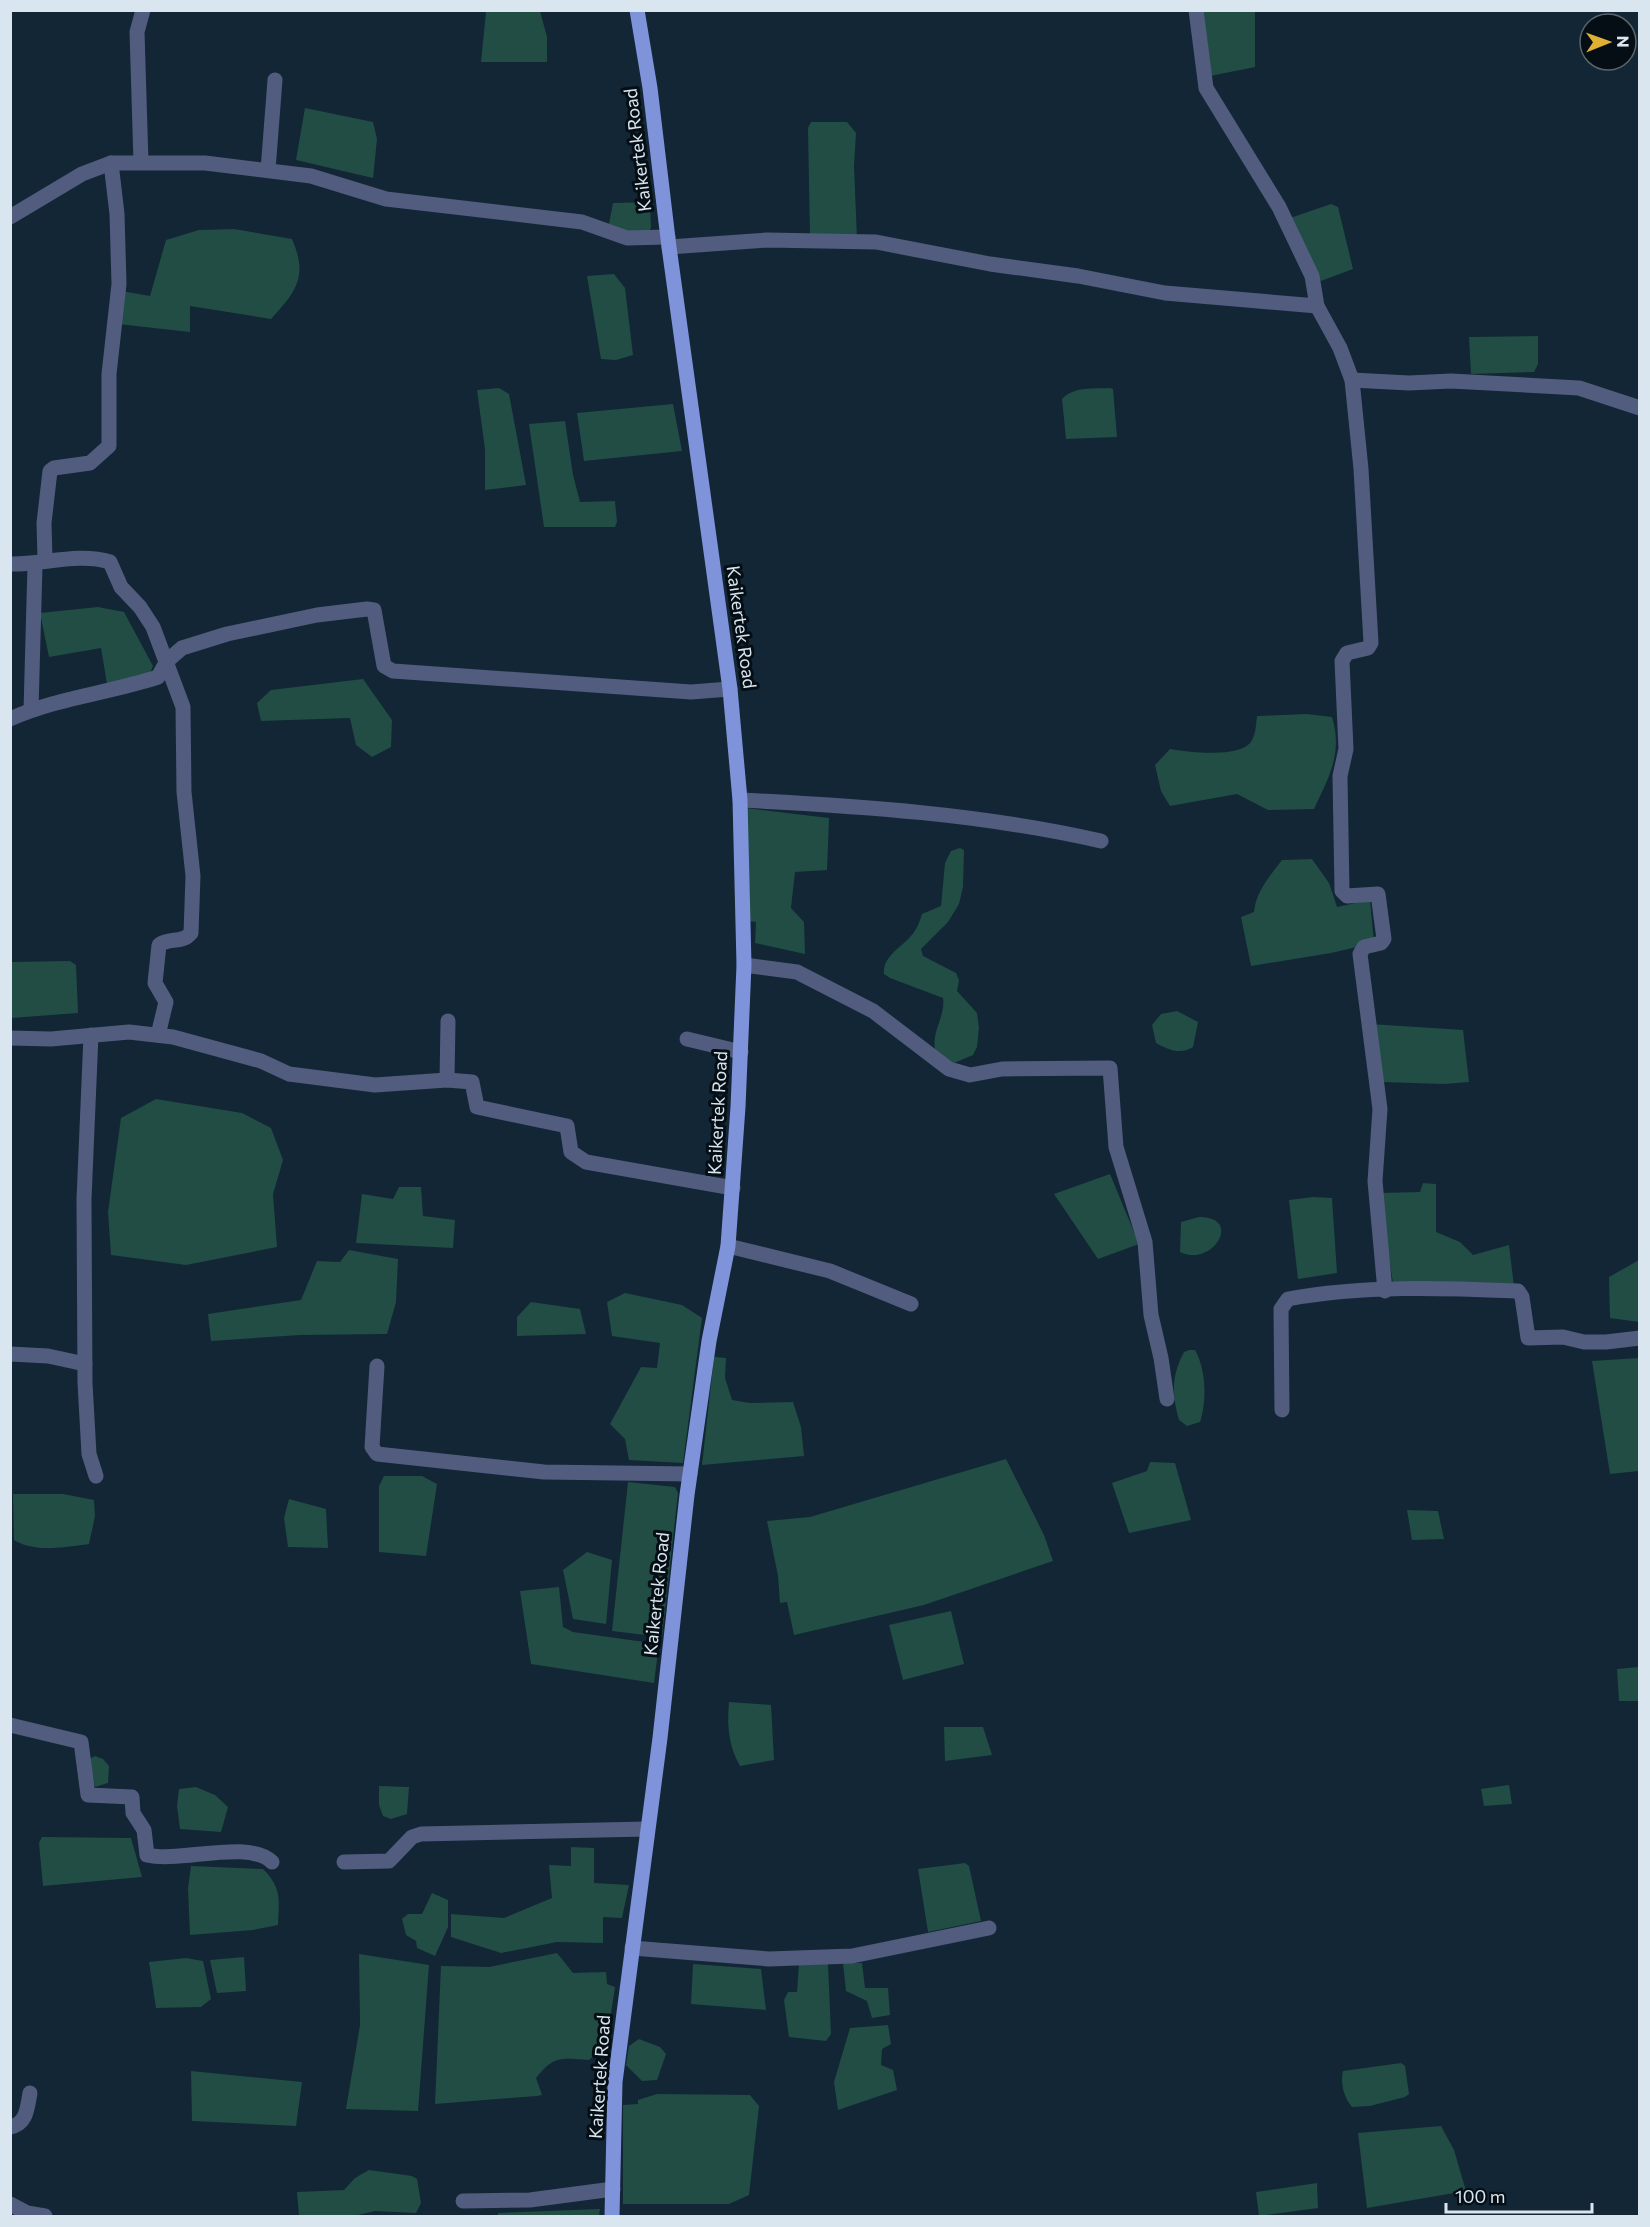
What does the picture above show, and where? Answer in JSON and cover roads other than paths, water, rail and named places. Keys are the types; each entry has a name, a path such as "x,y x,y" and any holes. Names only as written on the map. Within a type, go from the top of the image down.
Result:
{"main road":[{"name":"Kaikertek Road","path":"612,2217 615,2082 660,1738 690,1474 709,1341 728,1246 741,1052 744,965 740,800 730,689 650,88 637,10"}],"street":[{"path":"141,162 137,32 143,10"},
{"path":"1196,10 1206,88 1279,207 1312,276 1317,306 1340,348 1352,380 1361,469 1371,643 1368,648 1347,653 1342,661 1346,749 1340,776 1342,891 1347,896 1378,894 1384,939 1381,943 1364,947 1360,954 1366,1023 1380,1110 1375,1181 1385,1291"},
{"path":"268,170 275,80"},
{"path":"31,710 40,562 50,471 54,468 90,464 109,446 109,374 119,284 117,214 111,163"},
{"path":"10,217 73,178 111,163 205,163 311,176 386,199 582,222 627,238 669,242 767,240 876,242 990,264 1078,276 1166,293 1317,306"},
{"path":"1352,380 1409,383 1451,381 1579,388 1640,408"},
{"path":"10,564 110,562 121,588 140,607 153,627 183,706 184,792 193,876 191,933 184,939 163,942 158,951 155,983 166,1002 158,1035"},
{"path":"10,719 31,710 123,688 158,676 167,661 182,648 227,634 317,615 367,609 374,610 384,666 393,671 449,673 526,683 692,692 730,689"},
{"path":"740,800 905,809 932,815 1049,829 1101,841"},
{"path":"744,965 797,972 873,1011 936,1060 960,1072 980,1074 1002,1069 1110,1068 1116,1148 1145,1242 1149,1305 1167,1399"},
{"path":"447,1080 448,1021"},
{"path":"10,1038 51,1039 129,1032 173,1037 261,1061 289,1074 375,1085 447,1080 472,1082 477,1107 567,1126 571,1152 586,1162 733,1188"},
{"path":"91,1035 84,1199 85,1364 89,1454 96,1476"},
{"path":"687,1039 741,1052"},
{"path":"728,1246 831,1271 911,1304"},
{"path":"1282,1410 1281,1309 1284,1302 1312,1295 1447,1289 1518,1291 1522,1297 1528,1338 1563,1337 1584,1342 1606,1342 1640,1338"},
{"path":"10,1354 48,1356 85,1364"},
{"path":"377,1366 372,1447 377,1454 544,1472 690,1474"},
{"path":"10,1725 81,1742 88,1795 132,1797 134,1814 144,1830 147,1855 243,1853 262,1857 272,1862"},
{"path":"344,1862 389,1861 412,1837 421,1834 647,1829"},
{"path":"632,1948 769,1959 852,1956 989,1928"},
{"path":"10,2127 20,2125 24,2120 30,2093"},
{"path":"464,2201 530,2199 613,2188"},
{"path":"10,2204 27,2213 45,2217"}]}
